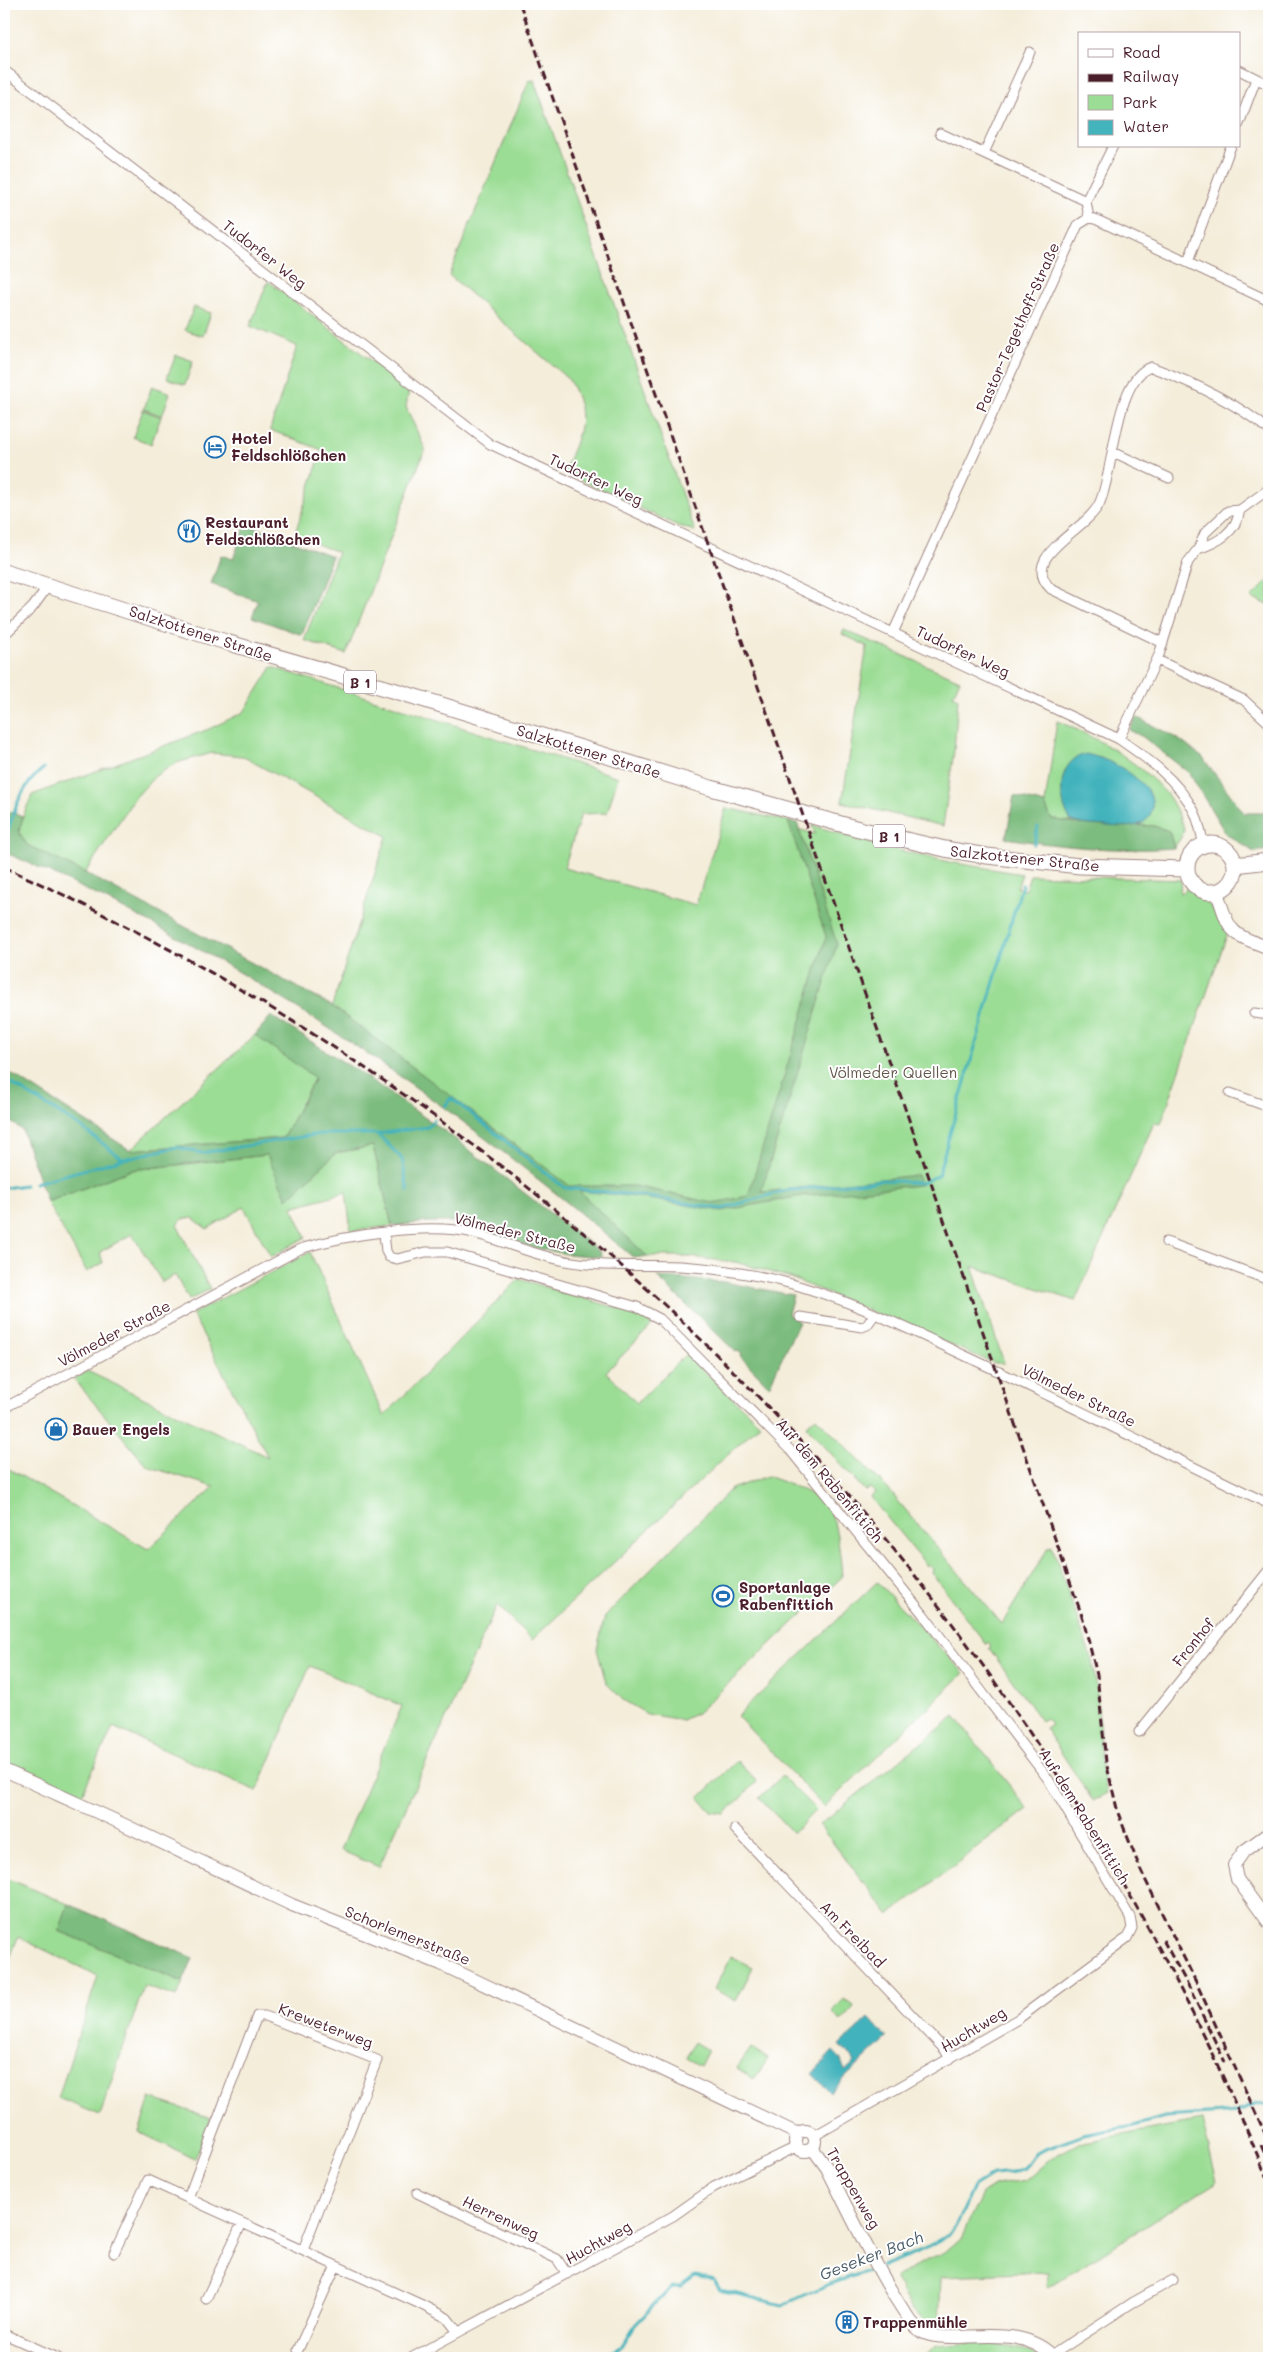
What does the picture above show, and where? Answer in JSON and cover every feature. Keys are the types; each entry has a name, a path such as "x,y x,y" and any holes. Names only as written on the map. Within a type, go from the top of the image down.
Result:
{"main road":[{"name":"Salzkottener Straße","path":"4,572 229,643 396,691 711,788 859,829 945,849 987,856 1080,866 1186,869"},
{"path":"1204,845 1223,847 1232,857 1235,865 1235,875 1229,885 1217,892 1210,893 1196,888 1190,881 1186,869 1190,856 1204,845"},
{"path":"1235,865 1269,861"}],"street":[{"path":"984,153 1030,52"},
{"name":"Tudorfer Weg","path":"4,70 490,444 1119,739 1152,762 1178,786 1195,812 1204,845"},
{"path":"1240,71 1269,85"},
{"path":"1240,121 1256,79"},
{"path":"940,133 1086,201"},
{"path":"1112,148 1086,201 1089,218 1269,301"},
{"path":"1188,262 1230,148"},
{"name":"Pastor-Tegethoff-Straße","path":"893,634 1078,225 1089,218"},
{"path":"1163,643 1050,590 1041,575 1042,566 1052,550 1088,520 1098,509 1113,452 1116,427 1132,384 1142,370 1151,367 1234,405 1250,414 1269,430"},
{"path":"1113,452 1169,478"},
{"path":"1119,739 1157,660 1188,562 1198,549 1205,533 1228,511 1240,510 1269,489"},
{"path":"1198,549 1215,543 1237,524 1240,510"},
{"path":"4,635 33,607 48,586"},
{"path":"1157,660 1244,700 1269,724"},
{"path":"1217,892 1230,928 1238,936 1269,948"},
{"path":"1254,1013 1269,1016"},
{"path":"1230,1093 1269,1107"},
{"name":"Völmeder Straße","path":"4,1408 284,1256 319,1243 443,1228 473,1233 533,1253 571,1262 611,1266 679,1266 729,1271 826,1293 875,1314 1269,1504"},
{"name":"Auf dem Rabenfittich","path":"384,1234 386,1251 389,1256 397,1259 426,1252 447,1252 638,1307 660,1319 705,1362 790,1450 995,1708 1048,1779 1130,1917 1132,1928"},
{"path":"1166,1242 1269,1280"},
{"path":"800,1317 862,1327 867,1325 875,1314"},
{"name":"Fronhof","path":"1139,1732 1269,1570"},
{"name":"Schorlemerstraße","path":"4,1770 112,1818 292,1904 441,1964 797,2140"},
{"name":"Am Freibad","path":"735,1829 945,2050 950,2059"},
{"path":"1269,1833 1244,1851 1234,1865 1234,1872 1269,1923"},
{"name":"Huchtweg","path":"813,2142 1018,2019 1127,1938 1132,1928"},
{"name":"Kreweterweg","path":"188,2198 257,2016 265,2016 377,2060 303,2250"},
{"path":"806,2131 813,2142 804,2152 797,2140 806,2131"},
{"name":"Huchtweg","path":"411,2358 673,2216 714,2187 797,2140"},
{"name":"Trappenweg","path":"813,2142 901,2308 910,2321 922,2332 939,2337 989,2336 1024,2338 1041,2345 1053,2356 1132,2303 1173,2280"},
{"path":"114,2253 148,2180 447,2318 458,2332"},
{"name":"Herrenweg","path":"417,2193 557,2258 567,2274"},
{"path":"206,2299 242,2223"},
{"path":"298,2350 336,2266"},
{"path":"4,2334 58,2358"}],"green space":[{"path":"534,80 695,531 678,526 564,472 578,437 581,416 576,394 569,380 449,275 529,81"},
{"path":"268,281 409,390 406,407 425,449 346,654 304,640 338,552 294,536 322,450 270,430 297,346 250,326"},
{"path":"194,307 211,313 203,336 185,330"},
{"path":"176,355 193,361 185,385 167,378"},
{"path":"152,386 170,393 162,416 144,409"},
{"path":"143,410 161,417 151,444 133,437"},
{"path":"246,524 332,556 302,635 252,617 258,601 211,584 221,555 233,559"},
{"path":"1269,580 1269,605 1251,598"},
{"path":"844,630 960,680 953,695 958,698 954,751 943,826 842,802 867,646 842,634"},
{"name":"Völmeder Quellen","path":"272,667 618,777 607,813 581,814 564,868 696,905 726,808 788,821 791,827 815,834 812,825 881,846 949,862 1022,874 1017,888 1025,890 1030,875 1181,880 1180,894 1190,885 1208,903 1228,932 1161,1124 1154,1123 1075,1301 972,1266 1004,1363 994,1363 791,1278 735,1262 679,1256 647,1256 332,1006 387,836 242,756 212,753 176,763 155,776 134,799 85,873 27,845 19,832 23,816 32,795 209,729 244,712"},
{"path":"1136,717 1177,738 1203,758 1244,813 1269,813 1269,850 1254,852 1226,834 1189,773 1143,737 1129,730"},
{"path":"1057,721 1086,734 1114,750 1153,779 1173,803 1184,828 1182,836 1174,848 1169,831 1154,826 1138,825 1145,821 1149,793 1127,772 1099,757 1070,820 1075,823 1051,819 1045,804"},
{"path":"1014,796 1045,804 1051,819 1080,824 1154,826 1169,831 1174,848 1090,848 1006,838"},
{"path":"4,810 23,816 19,832 27,845 85,873 332,1006 570,1186 635,1186 713,1203 748,1196 826,937 788,821 797,823 837,944 761,1192 917,1175 921,1185 802,1196 722,1211 636,1197 579,1191 647,1256 634,1258 487,1140 411,1084 334,1031 173,935 90,892 4,852"},
{"path":"271,1016 359,1072 450,1135 599,1251 602,1257 567,1254 531,1247 455,1222 429,1222 392,1226 373,1146 336,1153 287,1199 267,1155 131,1170 47,1202 22,1130 4,1117 4,1069 130,1150 283,1138 315,1078 255,1035"},
{"path":"255,1035 315,1077 283,1138 130,1150"},
{"path":"373,1146 392,1226 351,1231 346,1192 292,1207 306,1237 271,1257 244,1207 207,1229 193,1218 183,1219 177,1225 210,1289 189,1300 175,1275 162,1282 132,1234 100,1252 103,1263 87,1272 47,1202 131,1170 267,1155 288,1198 336,1153"},
{"path":"310,1252 384,1416 519,1279 647,1317 653,1324 606,1372 637,1403 686,1354 760,1424 532,1640 497,1605 379,1867 340,1850 402,1706 310,1666 257,1791 113,1727 79,1800 4,1767 4,1476 9,1469 148,1549 214,1487 147,1466 74,1379 87,1371 268,1457 192,1314"},
{"path":"657,1277 724,1282 793,1295 788,1314 799,1322 769,1386 740,1356 742,1354 738,1351 736,1352"},
{"path":"816,1417 888,1489 1002,1624 1048,1548 1052,1546 1092,1661 1097,1689 1102,1767 1107,1793 1093,1801 1045,1728 1051,1724 1046,1718 1041,1721 989,1648 991,1646 988,1642 986,1644 931,1572 933,1569 929,1565 927,1566 870,1497 875,1493 870,1488 865,1491 806,1426"},
{"name":"Sportanlage Rabenfittich","path":"767,1476 809,1493 828,1508 840,1551 842,1577 697,1713 682,1720 647,1714 623,1700 606,1683 597,1649 605,1616 731,1489"},
{"path":"877,1582 964,1673 824,1807 737,1716"},
{"path":"955,1716 1028,1809 889,1915 819,1825"},
{"path":"737,1761 757,1782 724,1814 711,1812 699,1798"},
{"path":"782,1776 816,1810 793,1833 759,1798"},
{"path":"4,1877 68,1904 59,1931 183,1982 176,1997 144,1986 100,2115 58,2098 98,1976 18,1937 4,1974"},
{"path":"68,1904 193,1958 183,1982 59,1931"},
{"path":"731,1956 753,1967 736,2001 714,1989"},
{"path":"844,1999 854,2006 842,2020 839,2020 833,2013 833,2010"},
{"path":"694,2042 708,2050 700,2066 686,2058"},
{"path":"751,2048 768,2059 754,2079 737,2068"},
{"path":"150,2098 211,2118 195,2159 139,2132"},
{"path":"1202,2120 1217,2181 1047,2288 1049,2272 941,2276 939,2327 923,2320 907,2301 895,2277 945,2252 961,2238 982,2194 996,2185 1026,2180 1051,2158 1079,2143"},
{"path":"981,2342 1025,2350 1040,2358 924,2358 937,2346"}],"water":[{"path":"1086,754 1113,763 1130,773 1144,786 1152,799 1152,809 1146,821 1134,826 1121,827 1083,824 1070,820 1063,802 1062,781 1069,764 1076,758"},
{"path":"869,2018 887,2038 830,2092 812,2074 833,2051 840,2058 845,2071 855,2062 840,2045"}],"waterway":[{"path":"5,841 18,801 29,783 44,768"},
{"path":"1034,844 1038,827"},
{"path":"445,1106 451,1098 565,1188 634,1195 722,1209 783,1191 884,1180 921,1183 938,1175 1022,885"},
{"path":"4,1079 78,1125 123,1159 177,1147 201,1153 320,1134 376,1134 428,1127 434,1120"},
{"path":"378,1134 402,1159 408,1191"},
{"path":"35,1183 123,1159"},
{"path":"4,1188 25,1185"},
{"name":"Geseker Bach","path":"880,2267 924,2249 949,2235 959,2220 974,2187 993,2175 1010,2173 1024,2168 1034,2154 1083,2135 1134,2126 1165,2117 1238,2112 1257,2104 1269,2103"},
{"name":"Geseker Bach","path":"599,2358 622,2346 635,2325 672,2287 680,2287 695,2276 714,2280 720,2290 783,2305 827,2285 874,2269"}],"railway":[{"path":"520,4 1083,1619 1097,1675 1106,1762 1118,1813 1141,1871 1196,1982 1269,2142"},
{"path":"4,867 215,975 413,1101 596,1244 764,1403 916,1577 1052,1766 1170,1968 1269,2183"},
{"path":"1163,1940 1189,1987 1225,2062"},
{"path":"1261,2145 1269,2163"}],"place":[{"name":"Hotel Feldschlößchen","path":"215,447"},
{"name":"Restaurant Feldschlößchen","path":"189,531"},
{"name":"Bauer Engels","path":"56,1429"},
{"name":"Sportanlage Rabenfittich","path":"723,1596"},
{"name":"Trappenmühle","path":"847,2322"}]}
